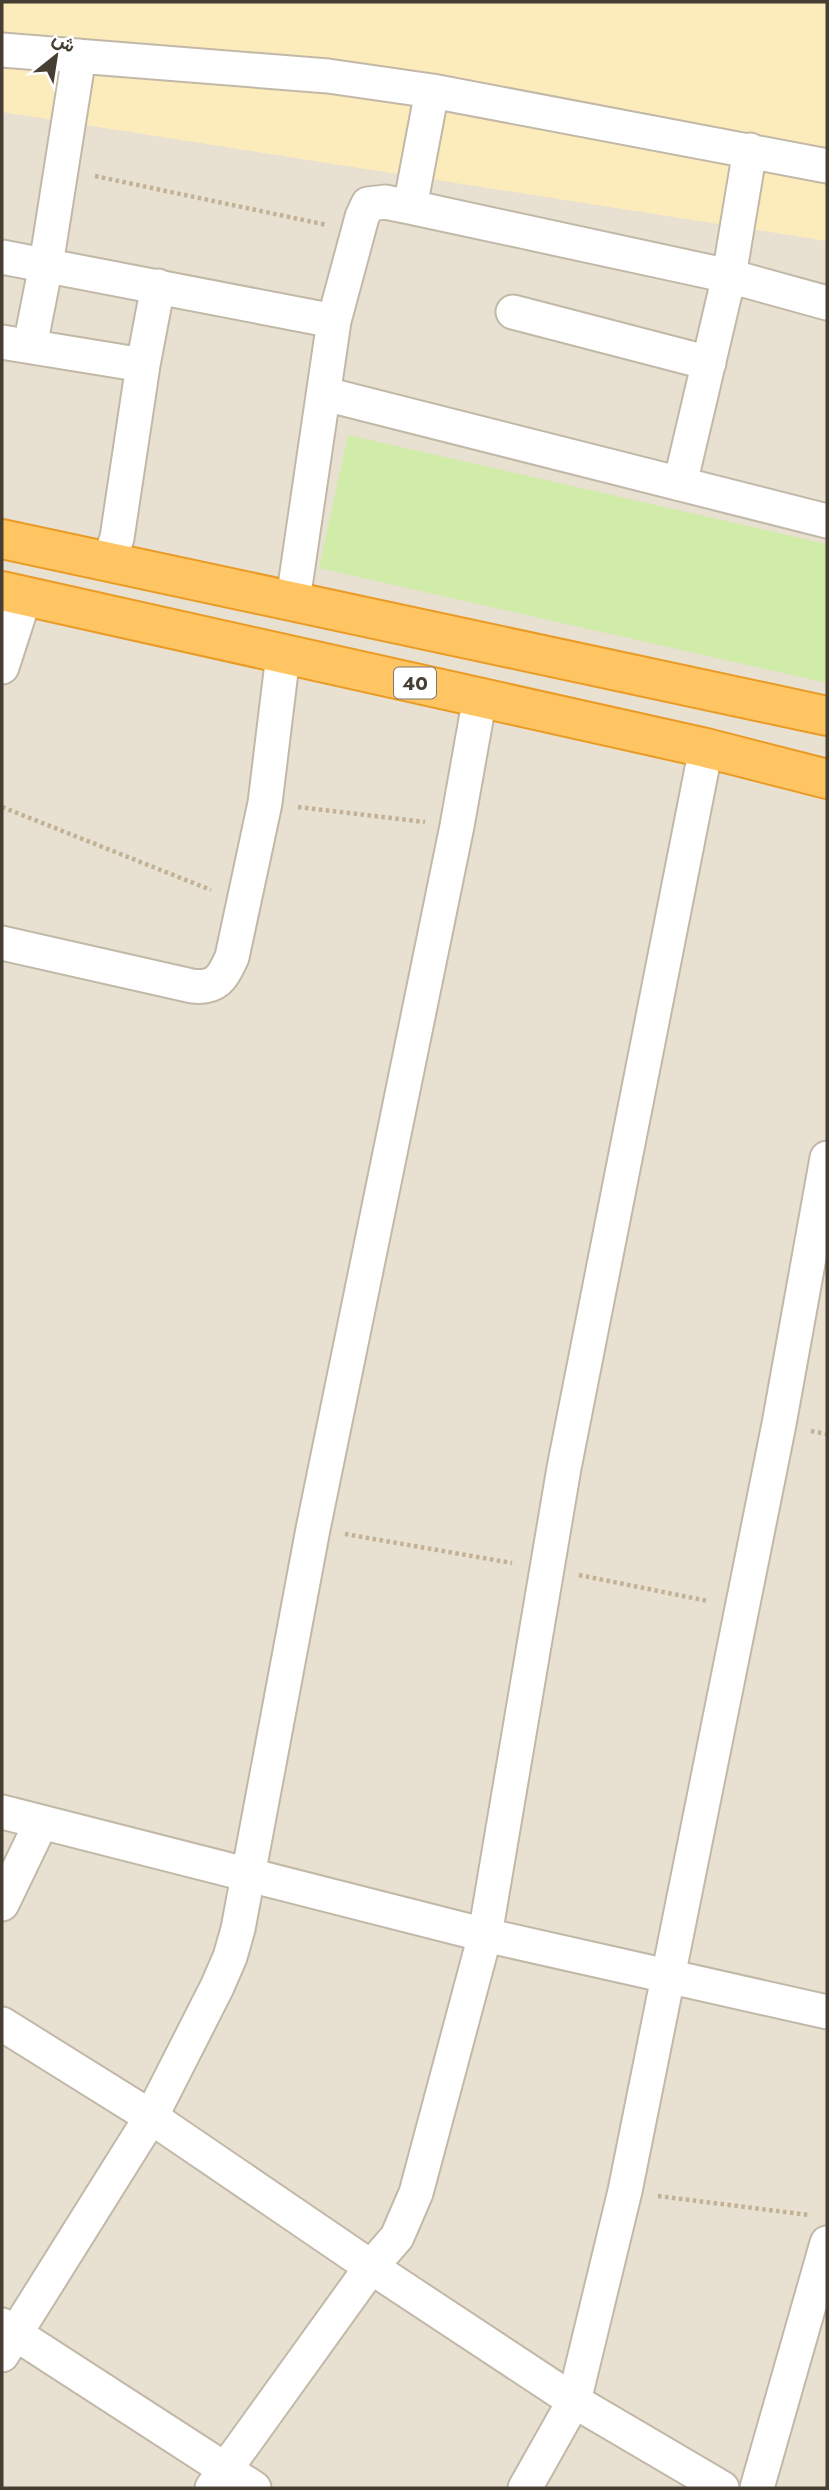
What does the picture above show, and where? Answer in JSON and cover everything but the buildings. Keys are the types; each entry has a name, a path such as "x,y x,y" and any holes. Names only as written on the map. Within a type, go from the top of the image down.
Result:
{"highway":[{"path":"2,539 827,716"},
{"name":"40","path":"13,593 706,748 827,779"}],"street":[{"path":"2,50 328,76 432,91 827,166"},
{"path":"79,56 46,265 16,344 143,365"},
{"path":"410,207 432,91"},
{"path":"680,484 729,276 750,150"},
{"path":"293,600 334,320 358,231 365,208 369,204 385,202 410,207 729,276 827,303"},
{"path":"2,257 334,320"},
{"path":"108,563 119,527 143,365 158,286"},
{"path":"513,312 709,363"},
{"path":"325,394 827,521"},
{"path":"2,667 13,593"},
{"path":"2,943 207,988 226,971 232,957 265,803 282,655"},
{"path":"254,2488 218,2479 6,2338 151,2117 230,1957 238,1930 313,1529 457,826 480,697"},
{"path":"218,2479 370,2267 397,2237 416,2193 485,1935 564,1468 706,748"},
{"path":"525,2488 574,2401 625,2191 779,1424 814,1306 827,1158"},
{"path":"2,1812 485,1935 827,2012"},
{"path":"2,1904 41,1823"},
{"path":"2,2024 151,2117 370,2267 574,2401 722,2488"},
{"path":"757,2488 820,2229"}],"path":[{"path":"61,169 358,231"},
{"path":"265,803 457,826"},
{"path":"2,807 244,904"},
{"path":"625,2191 820,2229"}],"shaded area":[{"path":"2,68 827,198 827,2488 2,2488"}],"green space":[{"path":"348,435 827,544 827,683 319,568"}],"sand":[{"path":"2,2 827,2 827,241 2,112"}]}
